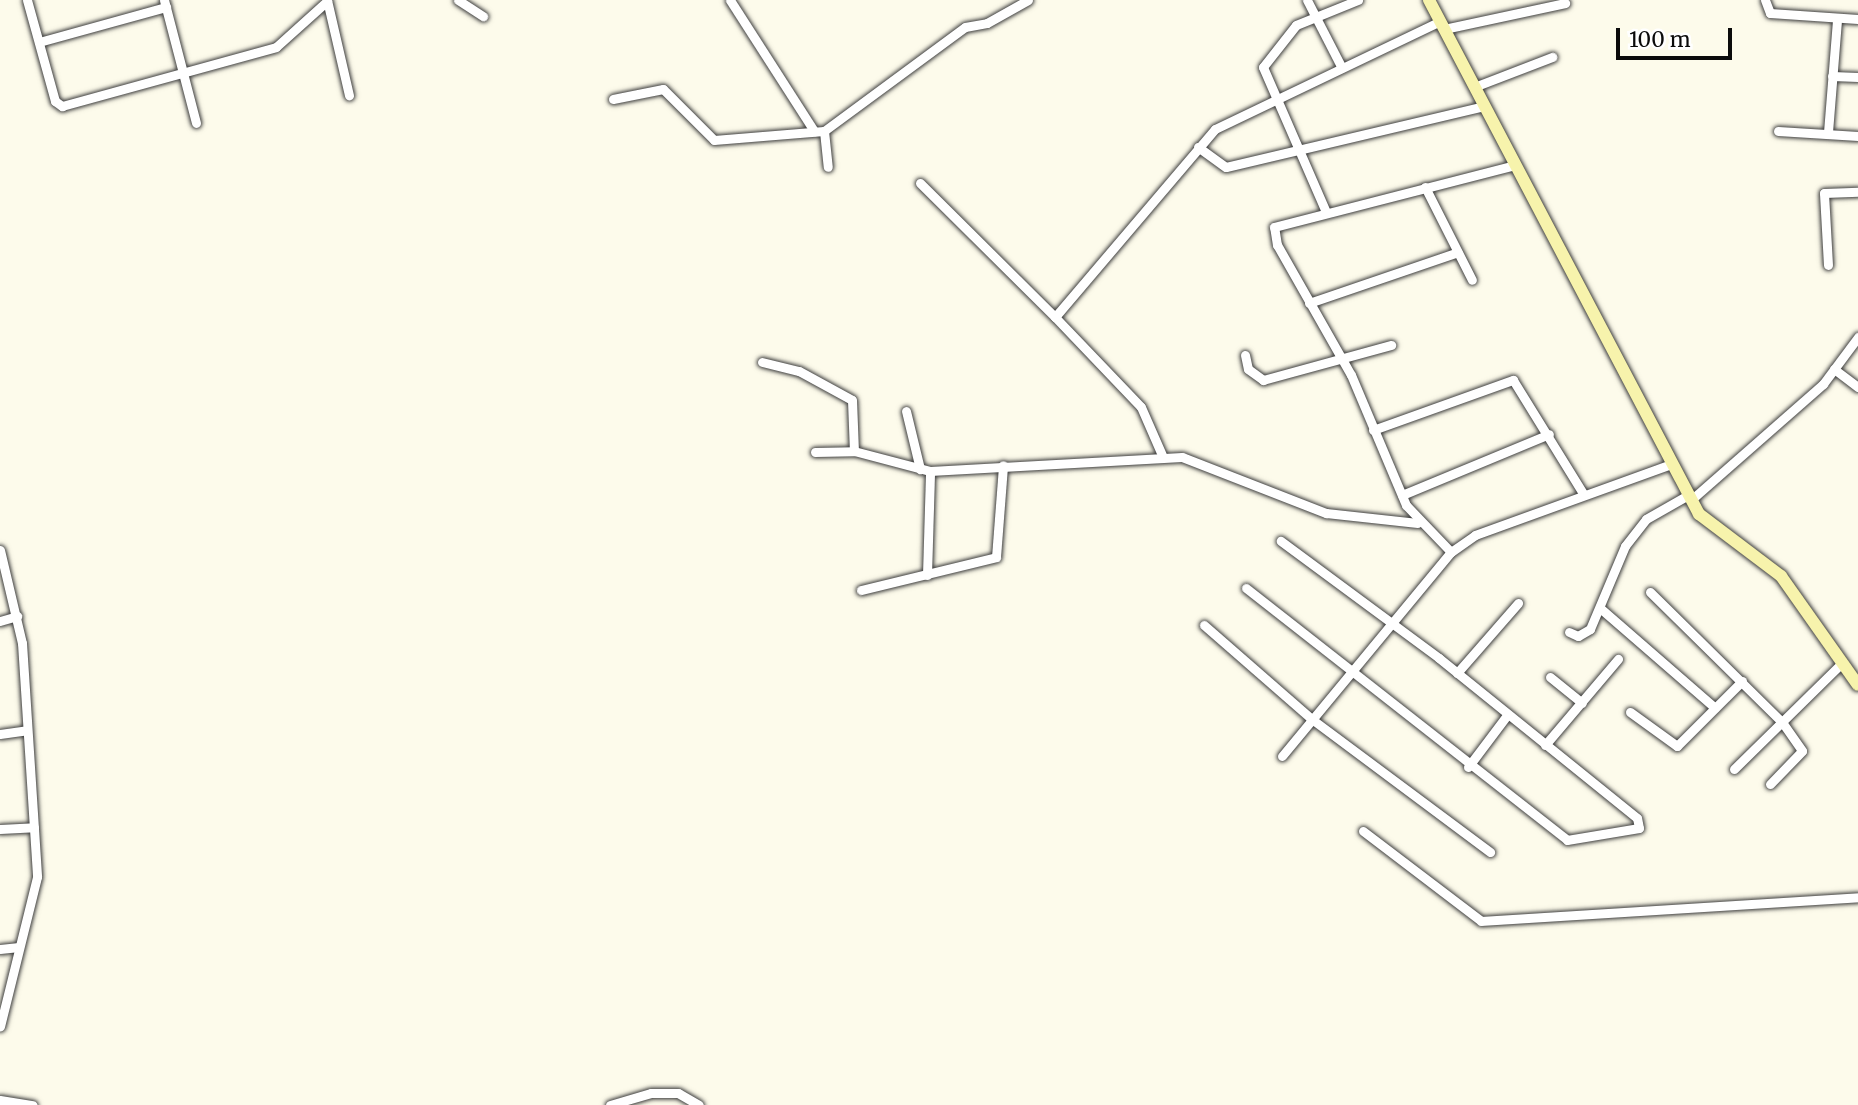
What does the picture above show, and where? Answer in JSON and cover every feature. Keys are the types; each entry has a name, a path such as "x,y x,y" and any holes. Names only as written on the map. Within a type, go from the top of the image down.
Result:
{"street":[{"path":"27,0 57,105 184,74 276,47 327,1 349,95"},
{"path":"458,0 483,16"},
{"path":"730,0 819,131 828,167"},
{"path":"613,99 663,89 708,139 819,131 965,27 992,21 1028,0"},
{"path":"1307,0 1342,68"},
{"path":"1326,212 1273,101 1263,67 1287,33 1316,16 1358,0"},
{"path":"1429,0 1689,497 1716,533 1781,576 1858,685"},
{"path":"1765,0 1770,13 1858,19"},
{"path":"1055,317 1215,129 1342,68 1442,25 1565,3"},
{"path":"38,42 165,4 196,123"},
{"path":"1828,132 1837,19"},
{"path":"1474,87 1552,57"},
{"path":"1832,76 1858,77"},
{"path":"1198,147 1226,167 1484,106"},
{"path":"1778,131 1828,132 1858,136"},
{"path":"1451,552 1417,523 1342,362 1309,303 1274,227 1515,165"},
{"path":"920,183 1141,407 1162,455"},
{"path":"1425,187 1472,280"},
{"path":"1828,265 1824,193 1858,192"},
{"path":"1309,303 1458,252"},
{"path":"1569,632 1584,634 1601,608 1606,583 1639,527 1689,497 1765,439 1834,369 1858,337"},
{"path":"1245,355 1248,369 1263,380 1342,362 1391,345"},
{"path":"762,362 799,371 852,400 854,451"},
{"path":"1834,369 1858,387"},
{"path":"1373,430 1513,380 1549,434 1584,495"},
{"path":"906,411 920,469"},
{"path":"1402,495 1549,434"},
{"path":"815,452 854,451 930,471 1162,455 1206,462 1326,513 1417,523"},
{"path":"1282,756 1451,552 1475,535 1671,464"},
{"path":"861,590 996,557 1003,465"},
{"path":"927,575 930,471"},
{"path":"1246,588 1350,675 1567,840 1639,828 1637,818 1457,673 1390,627 1281,541"},
{"path":"0,550 17,616 36,884 0,1026"},
{"path":"1650,592 1782,722 1803,754 1770,784"},
{"path":"1457,673 1518,603"},
{"path":"1601,608 1715,708"},
{"path":"0,621 17,616"},
{"path":"1204,625 1313,720 1490,852"},
{"path":"1545,745 1618,659"},
{"path":"1734,769 1842,663"},
{"path":"1550,677 1582,703"},
{"path":"1630,712 1677,746 1742,681"},
{"path":"1468,767 1508,715"},
{"path":"0,734 27,730"},
{"path":"0,830 34,827"},
{"path":"1363,831 1481,921 1858,897"},
{"path":"0,949 19,947"},
{"path":"610,1105 651,1093 694,1103"},
{"path":"0,1100 33,1105"}]}
